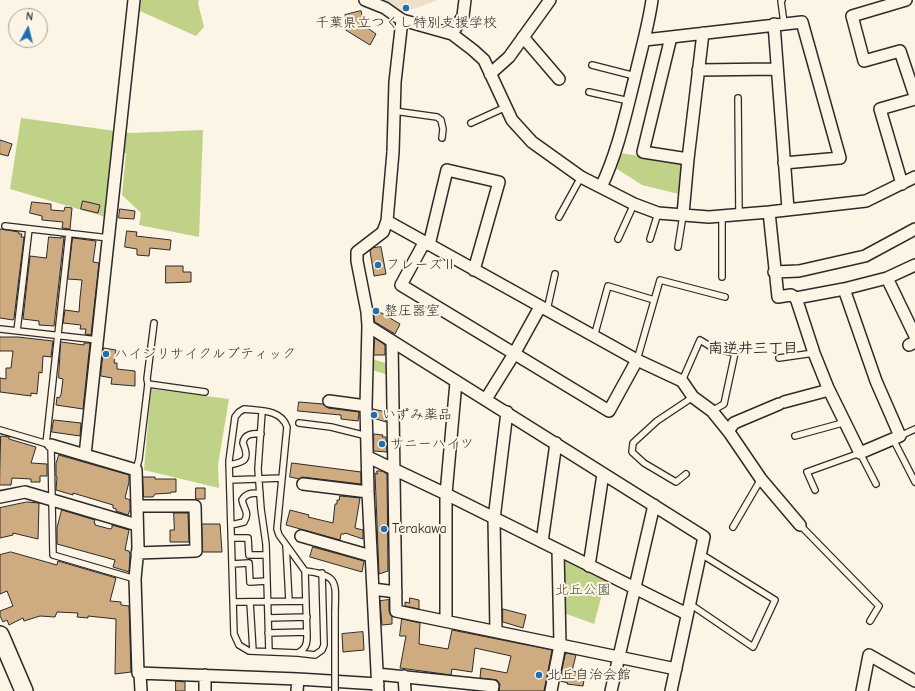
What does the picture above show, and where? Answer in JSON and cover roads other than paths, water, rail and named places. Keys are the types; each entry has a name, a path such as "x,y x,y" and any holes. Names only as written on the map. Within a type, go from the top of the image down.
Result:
{"main road":[{"path":"0,635 24,691"}],"street":[{"path":"85,455 134,0"},
{"path":"365,0 385,8 402,20 452,34 474,50 484,60 512,120 532,142 581,177 634,204 658,212 709,217 866,201 915,178"},
{"path":"452,34 463,16 465,0"},
{"path":"490,74 509,57 550,0"},
{"path":"601,187 611,166 629,101 645,40 652,0"},
{"path":"902,184 880,109 915,97 900,51 864,61 852,16 906,0"},
{"path":"378,683 368,492 366,406 368,326 367,312 357,261 357,252 383,232 387,221 393,152 395,82 402,20"},
{"path":"645,40 702,32 802,22 840,158 784,163"},
{"path":"779,24 777,69 788,209"},
{"path":"683,214 702,32"},
{"path":"523,37 559,79"},
{"path":"672,37 643,152 688,159"},
{"path":"698,70 777,69"},
{"path":"474,270 499,182 447,170 427,244 401,285 609,411 637,360"},
{"path":"769,212 774,272 778,297 791,295 796,298 844,289 887,278 915,265"},
{"path":"387,221 637,360 682,381 693,397 712,411 728,431 761,479 800,525"},
{"path":"774,272 799,271 865,256 915,230"},
{"path":"887,278 913,341"},
{"path":"796,298 814,353 829,390 860,453 896,438 844,289"},
{"path":"486,399 544,308"},
{"path":"368,326 704,537 671,691"},
{"path":"392,341 396,611 676,669"},
{"path":"446,621 446,494 456,382"},
{"path":"728,431 734,423 782,403 829,390"},
{"path":"329,401 366,406"},
{"path":"496,631 494,519 506,412"},
{"path":"542,542 556,443"},
{"path":"48,444 136,470 137,553 135,579 141,691"},
{"path":"368,457 446,494 589,566 636,588 689,609"},
{"path":"589,566 603,474"},
{"path":"303,484 368,492"},
{"path":"0,497 25,492 137,525"},
{"path":"612,691 654,505"},
{"path":"136,506 195,506 196,544 196,551 137,553"},
{"path":"301,536 372,556"},
{"path":"552,691 560,645 558,550"},
{"path":"373,589 396,592"},
{"path":"862,691 870,655 915,682"},
{"path":"139,673 378,683 404,676 445,686 492,686 492,691"},
{"path":"205,675 205,691"},
{"path":"404,676 405,691"},
{"path":"297,691 298,679"}],"lane":[{"path":"779,24 782,0"},
{"path":"592,64 635,76"},
{"path":"589,92 629,101"},
{"path":"738,98 739,215"},
{"path":"471,123 506,107"},
{"path":"394,111 437,117 441,120 443,129 442,138"},
{"path":"559,217 581,177"},
{"path":"618,240 634,204"},
{"path":"650,239 658,212"},
{"path":"678,247 683,214"},
{"path":"722,216 722,277"},
{"path":"5,226 109,238"},
{"path":"17,331 29,229"},
{"path":"69,233 48,444 53,555 135,579"},
{"path":"544,308 555,274"},
{"path":"637,360 660,280 725,297"},
{"path":"594,336 608,286 654,300"},
{"path":"136,470 139,459 154,323"},
{"path":"0,329 98,340"},
{"path":"682,381 700,340 713,348 735,353 724,404 712,411"},
{"path":"779,358 814,353"},
{"path":"148,384 205,392"},
{"path":"686,474 676,482 644,463 632,452 633,443 657,421 693,397"},
{"path":"298,653 306,645 307,617 305,571 279,535 277,529 287,427 284,419 277,414 244,409 235,417 229,465 234,634 239,645 249,651 315,655 322,650 324,645 322,573"},
{"path":"262,412 258,469 266,555 269,652"},
{"path":"795,436 846,422"},
{"path":"299,423 331,427 367,436"},
{"path":"915,429 896,438 915,482"},
{"path":"0,430 48,444"},
{"path":"229,465 243,462 245,459 247,455 243,443 246,437 250,434 260,434"},
{"path":"815,490 807,472 860,453 876,484"},
{"path":"230,480 282,478"},
{"path":"733,527 761,479"},
{"path":"231,525 244,522 246,519 247,512 242,500 244,496 260,493"},
{"path":"800,525 879,606 870,621"},
{"path":"232,538 248,538 249,555 266,555"},
{"path":"286,544 288,601"},
{"path":"689,609 753,647 775,600 701,554"},
{"path":"232,564 249,563 250,582 267,581"},
{"path":"305,571 322,573 331,578 335,584 335,691"},
{"path":"234,602 306,601"},
{"path":"250,602 253,651"},
{"path":"268,618 307,617"},
{"path":"268,633 307,632"}],"place":[{"name":"千葉県立つくし特別支援学校","path":"406,8"},
{"name":"フレーズⅡ","path":"378,265"},
{"name":"整圧器室","path":"376,311"},
{"name":"ハイジリサイクルブティック","path":"106,354"},
{"name":"いずみ薬品","path":"374,415"},
{"name":"サニーハイツ","path":"382,444"},
{"name":"Terakawa","path":"384,529"},
{"name":"北丘自治会館","path":"539,675"}],"district":[{"name":"南逆井三丁目","path":"753,349"}],"park label":[{"name":"北丘公園","path":"583,590"}]}
